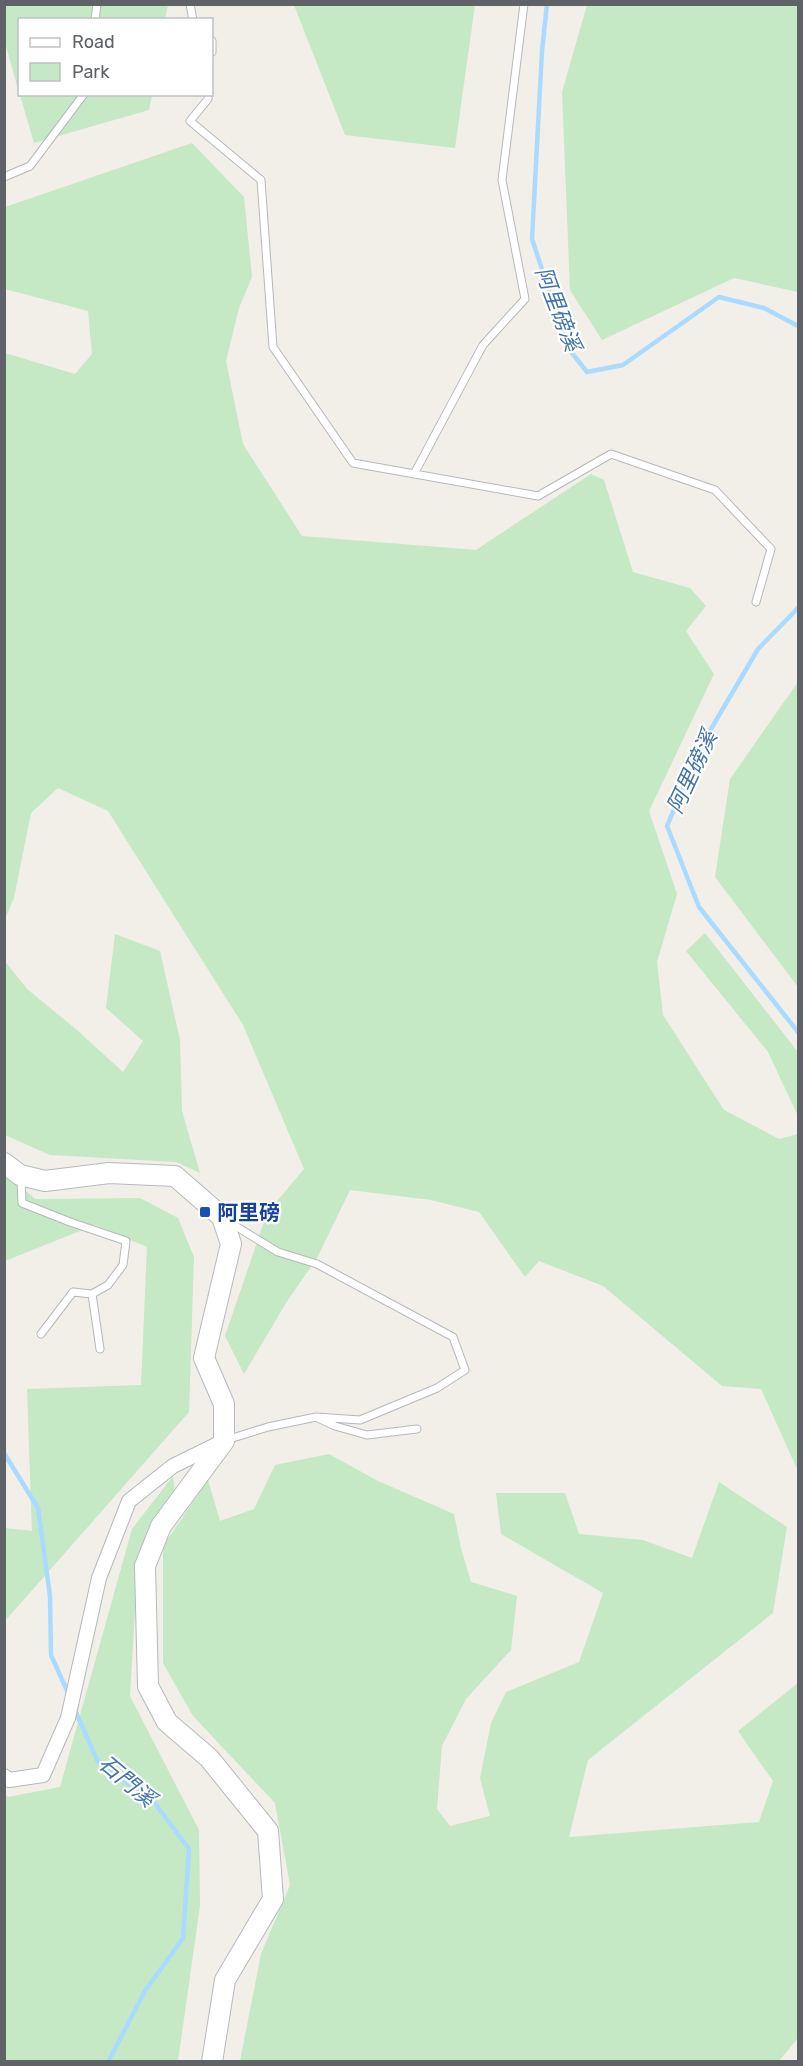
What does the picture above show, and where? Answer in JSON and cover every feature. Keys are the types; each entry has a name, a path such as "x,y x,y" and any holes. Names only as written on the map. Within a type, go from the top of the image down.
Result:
{"street":[{"path":"4,1163 20,1175 45,1181 110,1173 175,1176 222,1217 231,1244 204,1358 224,1404 224,1441 161,1526 145,1566 148,1686 167,1722 209,1758 268,1831 273,1899 225,1980 212,2061"},
{"path":"4,1776 9,1780 43,1775 69,1716 99,1578 129,1501 173,1466 224,1441"}],"lane":[{"path":"414,474 483,345 525,299 502,180 524,4"},
{"path":"4,177 30,166 82,96"},
{"path":"208,96 190,122 261,180 273,347 353,464 538,495 611,454 715,490 771,549 756,602"},
{"path":"20,1175 22,1203 126,1241 123,1265 108,1284 92,1294 74,1292 41,1334"},
{"path":"222,1217 278,1252 317,1264 453,1337 465,1370 437,1388 360,1420 316,1417 268,1427 224,1441"},
{"path":"92,1294 100,1349"},
{"path":"316,1417 335,1426 367,1435 417,1429"}],"green space":[{"path":"5,5 168,5 165,18 18,18 18,89 5,42"},
{"path":"294,5 475,5 455,148 345,135"},
{"path":"587,5 798,5 798,292 734,278 602,340 570,290 562,92"},
{"path":"20,96 152,96 149,110 34,143"},
{"path":"192,143 244,197 252,277 239,308 226,361 243,444 302,536 476,550 591,474 604,480 633,572 690,588 706,606 686,631 714,674 649,811 677,894 657,962 663,1015 724,1110 779,1139 798,1134 798,1471 761,1389 722,1386 603,1286 539,1261 525,1277 479,1212 431,1200 350,1190 317,1258 286,1303 244,1374 225,1336 267,1213 304,1169 243,1025 108,811 58,788 31,813 14,898 5,919 5,353 75,374 92,354 88,311 5,289 5,207"},
{"path":"798,682 798,987 715,877 730,779"},
{"path":"705,933 798,1052 798,1116 768,1052 686,951"},
{"path":"115,934 160,951 180,1040 182,1111 200,1173 176,1162 50,1155 5,1135 5,961 27,989 123,1072 143,1041 106,1008"},
{"path":"5,1172 35,1199 140,1198 178,1218 194,1257 189,1412 5,1621 5,1528 32,1531 27,1389 141,1385 147,1247 95,1225 5,1261"},
{"path":"329,1454 378,1481 454,1514 471,1582 517,1596 511,1650 466,1699 442,1746 437,1809 450,1826 490,1816 480,1778 491,1723 506,1692 579,1662 603,1593 501,1534 496,1493 565,1493 579,1534 643,1540 692,1558 719,1482 787,1527 773,1613 588,1760 569,1837 759,1822 773,1781 738,1731 798,1683 798,2038 778,2062 240,2061 261,1954 290,1885 275,1803 193,1716 163,1663 163,1546 208,1480 220,1521 254,1509 275,1465"},
{"path":"173,1476 175,1495 138,1560 130,1696 199,1830 200,1906 178,2061 5,2061 4,1792 8,1797 60,1787 132,1529"}],"waterway":[{"name":"阿里磅溪","path":"547,4 542,51 532,239 568,348 587,372 623,365 719,297 764,308 798,326"},
{"name":"阿里磅溪","path":"798,608 758,649 701,746 667,826 699,907 798,1032"},
{"name":"石門溪","path":"4,1453 38,1508 50,1596 51,1655 69,1695"},
{"name":"石門溪","path":"74,1708 98,1762 154,1802 189,1849 183,1938 145,1991 108,2062"}],"place":[{"name":"阿里磅","path":"205,1212"}]}
